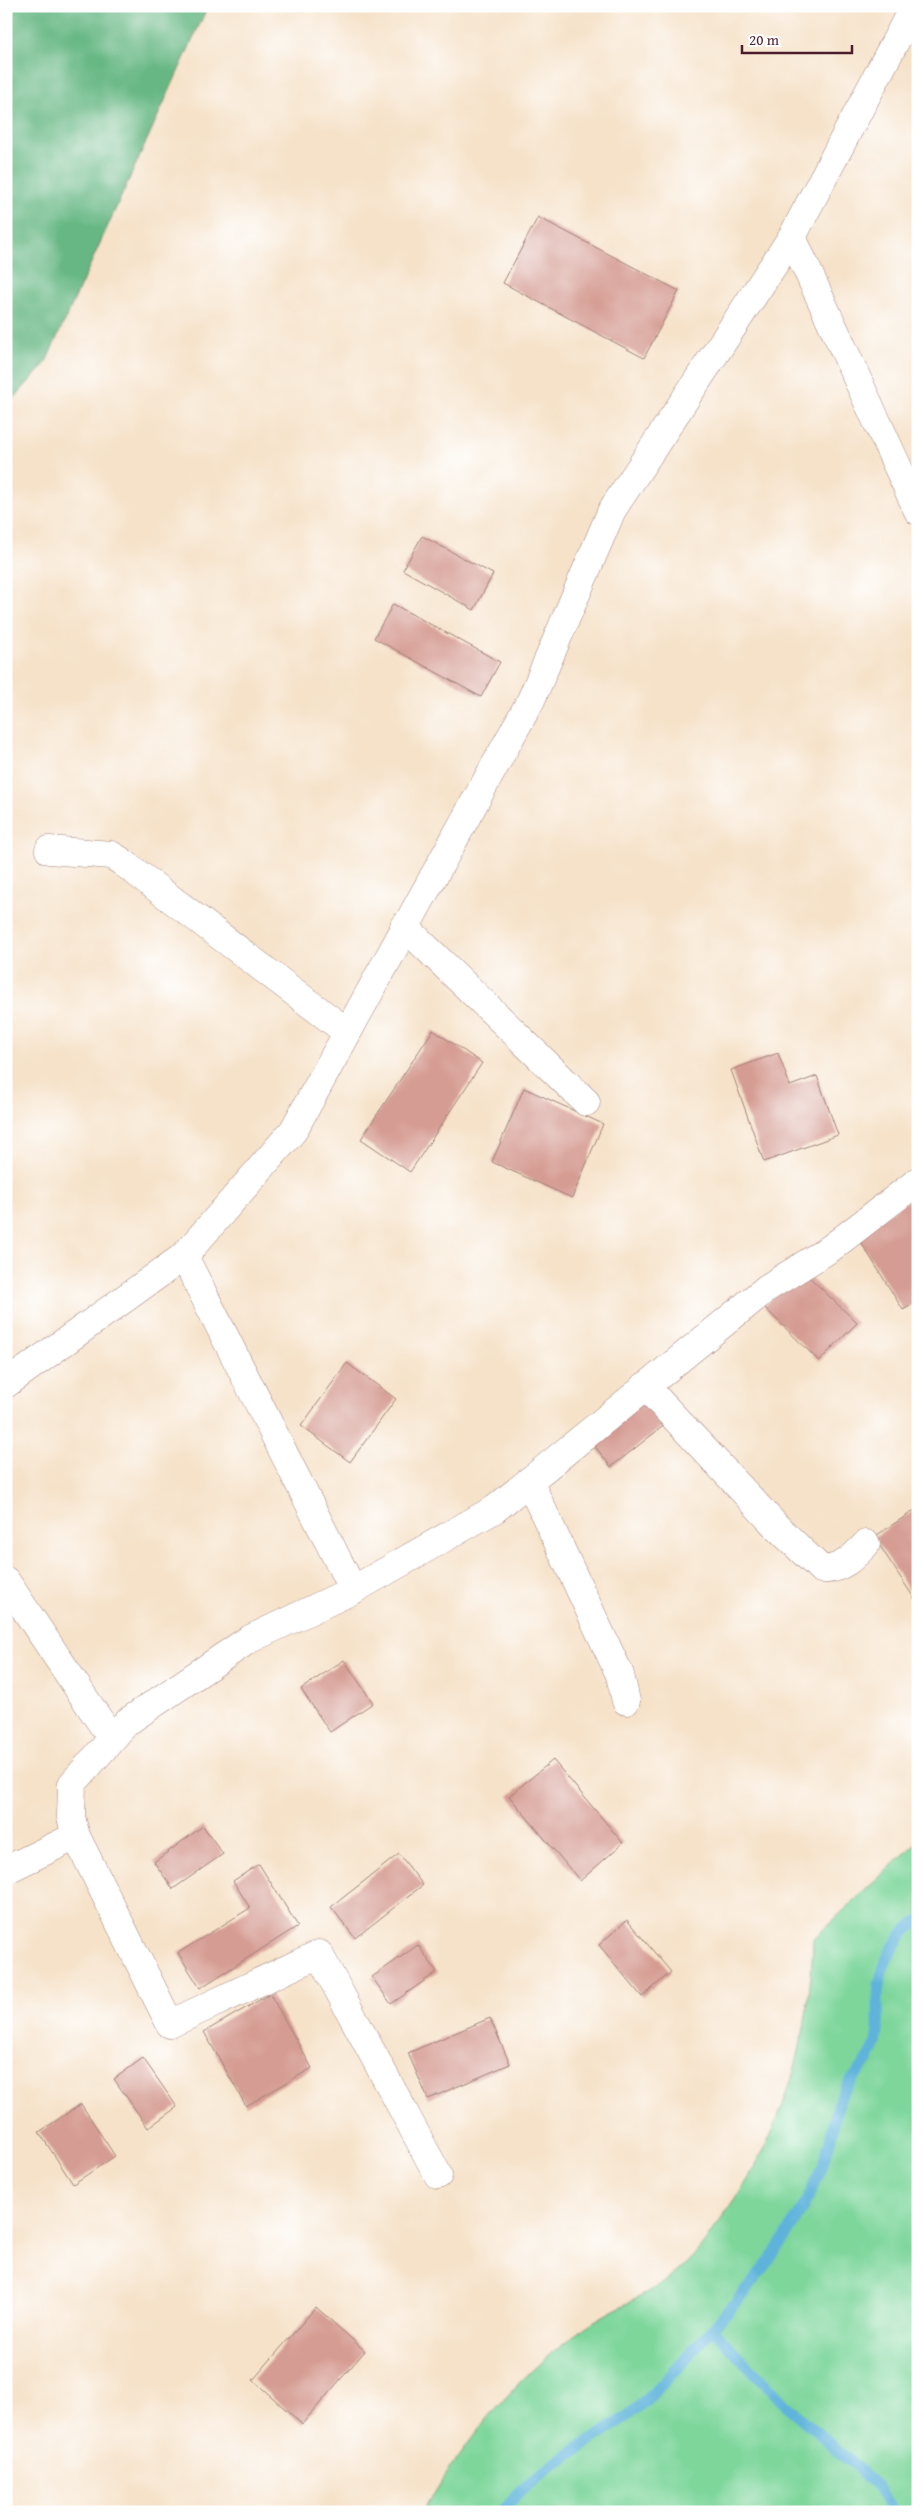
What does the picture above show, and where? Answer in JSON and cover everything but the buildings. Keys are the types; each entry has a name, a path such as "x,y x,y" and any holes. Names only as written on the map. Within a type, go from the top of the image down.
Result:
{"street":[{"path":"6,1384 184,1256 293,1131 404,926 531,700 612,510 792,237 914,6"},
{"path":"792,237 918,511"},
{"path":"49,850 111,854 121,860 347,1032"},
{"path":"404,926 586,1102"},
{"path":"438,2175 319,1954 170,2024 76,1836 70,1817 72,1784 127,1722 248,1640 353,1590 495,1509 767,1288 831,1248 918,1181"},
{"path":"184,1256 353,1590"},
{"path":"645,1386 776,1526 821,1569 831,1570 852,1560 866,1544"},
{"path":"529,1481 620,1676 626,1701"},
{"path":"6,1580 112,1739"},
{"path":"6,1870 76,1836"}],"green space":[{"path":"6,6 208,6 45,364 6,407"},
{"path":"918,1841 918,2512 423,2512 477,2432 497,2407 542,2361 593,2322 667,2280 689,2261 710,2235 742,2189 761,2156 789,2087 799,2052 806,2015 813,1939"}],"waterway":[{"path":"503,2512 516,2496 546,2470 615,2425 651,2396 734,2304 788,2233 810,2194 822,2166 842,2094 873,2051 878,2033 878,1992 883,1968 901,1936 918,1921"},
{"path":"712,2329 784,2403 876,2485 895,2512"}]}
